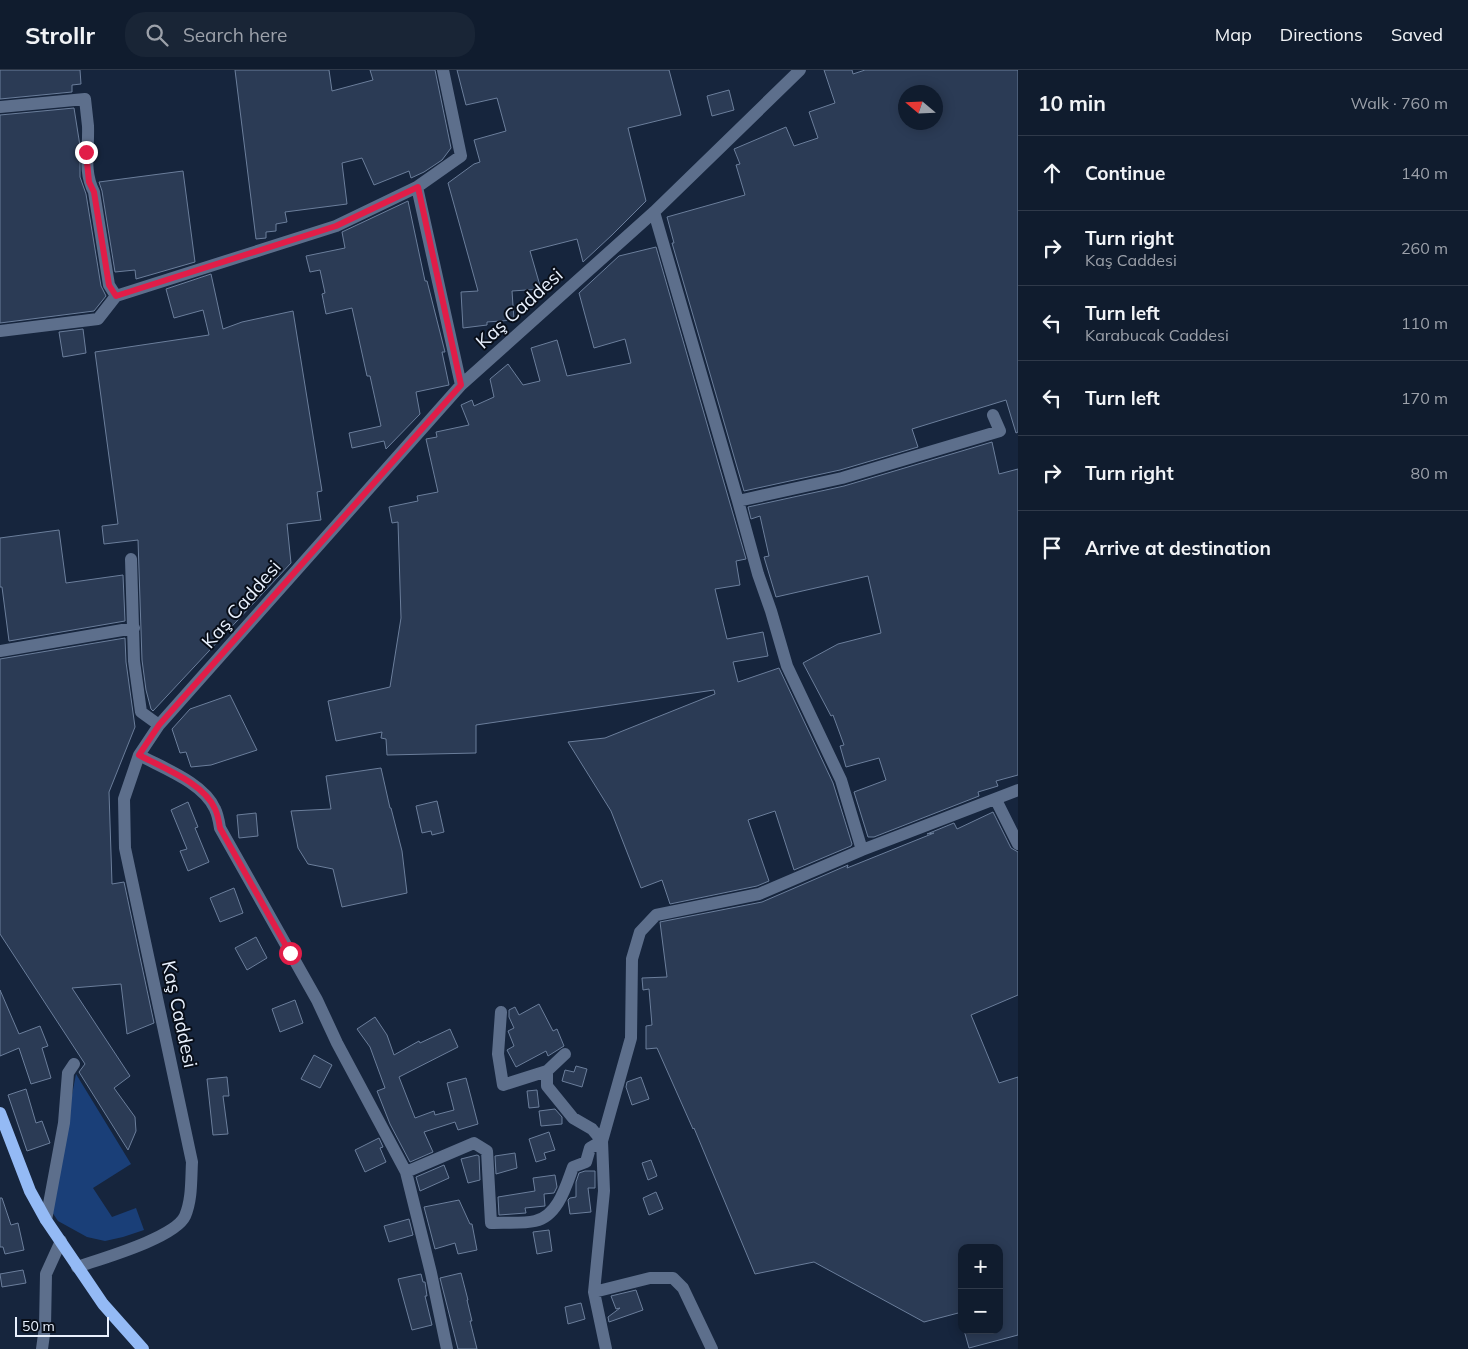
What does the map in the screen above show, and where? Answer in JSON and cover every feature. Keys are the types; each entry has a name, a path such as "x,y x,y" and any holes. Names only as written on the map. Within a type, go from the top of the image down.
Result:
{"main road":[{"path":"0,1113 30,1191 46,1220 103,1304 143,1349"}],"street":[{"path":"0,331 98,319 116,296 336,226 418,187 461,156 443,70"},
{"name":"Kaş Caddesi","path":"77,1267 165,1234 184,1218 190,1198 192,1162 125,848 124,799 139,755 159,725 461,385 654,212 800,70"},
{"path":"0,107 85,99 88,128 86,152 89,182 94,192 109,285 116,296"},
{"path":"418,187 461,385"},
{"path":"654,212 758,574 787,666 841,780 862,850"},
{"path":"738,501 842,478 1000,431 994,415"},
{"path":"131,558 134,660 141,712 159,725"},
{"path":"0,650 134,628"},
{"path":"139,755 188,781 206,794 215,808 220,828 317,1000 337,1043 406,1172 432,1273 448,1349"},
{"path":"606,1349 594,1292 604,1191 602,1142 631,1038 632,960 640,932 656,915 759,894 862,850 1018,790"},
{"path":"996,800 1018,844"},
{"path":"501,1012 498,1054 503,1085 547,1071 565,1054"},
{"path":"46,1220 64,1123 68,1073 74,1064"},
{"path":"547,1071 547,1086 573,1118 592,1130 602,1142"},
{"path":"406,1172 474,1143 487,1151 492,1222 537,1220 551,1212 563,1194 572,1167 586,1162 590,1148 602,1142"},
{"path":"42,1349 45,1327 46,1274 61,1241"},
{"path":"594,1292 650,1278 673,1278 683,1288 712,1349"}],"shaded area":[{"path":"76,1074 131,1164 93,1188 112,1217 136,1208 144,1230 105,1241 87,1237 58,1221 50,1209"}],"building":[{"path":"0,70 80,70 81,84 72,85 72,92 0,99"},
{"path":"235,70 329,70 332,91 373,80 370,70 435,70 451,148 442,160 424,172 411,178 409,171 374,185 362,158 342,163 347,204 285,212 287,222 276,224 276,231 266,232 266,238 256,239"},
{"path":"457,70 669,70 681,115 628,128 646,201 612,235 583,262 577,239 530,251 541,289 512,291 514,320 487,322 487,325 463,328 461,292 478,291 448,183 474,164 480,162 474,140 506,131 497,98 466,105"},
{"path":"824,70 852,70 853,74 865,70 1018,70 1018,432 1016,433 1006,400 912,429 918,447 840,470 744,491 672,243 674,243 667,217 745,195 736,165 740,164 734,149 786,127 794,146 818,138 809,112 835,103"},
{"path":"729,90 734,110 712,116 707,96"},
{"path":"74,108 80,146 80,177 86,194 101,286 106,296 94,311 0,323 0,115"},
{"path":"183,171 195,262 136,279 135,270 115,272 99,182"},
{"path":"408,201 425,281 427,281 445,352 442,352 449,385 416,392 420,414 386,449 384,441 352,448 349,433 381,426 370,376 367,376 352,308 326,314 322,294 325,293 320,270 310,272 306,256 345,248 342,232"},
{"path":"656,247 746,559 736,561 740,585 715,589 727,639 763,632 768,656 733,662 738,682 779,668 833,783 852,844 794,870 775,811 748,820 769,881 757,886 670,904 662,880 641,888 611,811 568,742 605,738 715,694 714,690 476,725 476,753 387,755 386,739 381,738 382,732 336,741 328,701 390,687 401,618 398,522 392,523 389,507 418,501 417,496 438,492 426,439 437,437 436,432 469,425 461,405 472,400 474,406 494,397 490,379 508,364 523,385 540,381 531,348 557,340 567,376 631,363 625,339 594,348 579,293 619,256"},
{"path":"211,274 223,329 242,322 293,311 322,491 317,492 321,520 287,524 291,563 153,711 146,690 142,660 138,540 104,544 102,526 118,524 95,352 209,335 203,310 174,318 166,289"},
{"path":"83,329 86,353 63,357 59,332"},
{"path":"992,442 999,474 1018,469 1018,775 996,781 998,786 978,792 979,796 874,837 868,837 854,792 886,780 879,758 846,767 840,746 844,745 833,715 831,716 803,663 838,644 881,633 868,576 776,597 764,557 769,556 760,516 751,519 748,507 844,486"},
{"path":"59,530 66,583 123,575 125,621 9,641 2,587 0,587 0,538"},
{"path":"125,638 126,662 135,727 109,792 112,884 124,882 154,1023 127,1034 121,984 72,988 130,1076 114,1088 135,1117 136,1131 128,1150 79,1072 85,1064 0,934 0,659"},
{"path":"230,695 257,750 211,765 191,767 186,752 180,753 172,729 190,709"},
{"path":"381,768 402,851 407,893 342,907 333,869 308,864 298,848 291,811 331,809 326,776"},
{"path":"437,801 444,832 432,835 431,831 422,833 416,806"},
{"path":"188,802 198,827 195,828 209,862 188,871 180,851 187,849 171,810"},
{"path":"993,812 1011,848 1018,852 1018,995 971,1015 999,1083 1018,1077 1018,1335 969,1348 965,1334 1003,1334 1003,1244 958,1244 958,1313 924,1322 814,1262 755,1274 694,1128 657,1048 646,1049 646,1026 652,1025 649,989 643,990 642,978 667,977 660,922 762,902 848,865 847,868 934,833 927,834 954,823 957,829"},
{"path":"256,813 258,836 239,838 237,815"},
{"path":"234,888 243,913 220,922 210,898"},
{"path":"256,937 267,958 247,970 235,948"},
{"path":"0,990 19,1034 40,1026 48,1046 42,1048 51,1078 31,1084 19,1048 0,1056"},
{"path":"295,1000 303,1023 280,1032 272,1009"},
{"path":"539,1004 553,1031 557,1029 564,1046 548,1056 546,1051 516,1067 507,1050 514,1046 508,1031 514,1028 509,1017 509,1010 515,1007 519,1015"},
{"path":"375,1017 387,1035 394,1055 419,1041 420,1043 450,1029 458,1047 399,1077 415,1118 434,1111 435,1115 454,1110 447,1083 466,1078 478,1124 458,1130 455,1122 424,1132 433,1152 410,1162 390,1124 377,1091 385,1088 370,1047 357,1029"},
{"path":"314,1055 332,1065 320,1088 301,1079"},
{"path":"576,1066 587,1069 582,1087 562,1081 565,1070 574,1072"},
{"path":"227,1077 229,1096 223,1096 228,1134 213,1135 207,1079"},
{"path":"641,1077 649,1099 632,1105 626,1087 627,1082"},
{"path":"26,1089 36,1123 42,1121 50,1143 27,1151 8,1095"},
{"path":"537,1090 539,1107 529,1108 527,1091"},
{"path":"555,1109 562,1117 562,1124 541,1126 539,1111"},
{"path":"549,1132 555,1150 544,1153 546,1159 536,1162 529,1139"},
{"path":"379,1138 383,1147 380,1148 386,1162 365,1172 355,1150"},
{"path":"515,1153 517,1168 496,1174 495,1156"},
{"path":"479,1156 480,1180 468,1183 461,1159"},
{"path":"651,1160 657,1176 648,1180 642,1163"},
{"path":"444,1165 449,1178 420,1191 416,1177"},
{"path":"595,1171 595,1188 588,1188 591,1212 570,1214 568,1200 576,1197 576,1182 579,1173"},
{"path":"555,1175 557,1187 554,1193 544,1194 545,1206 525,1208 526,1213 499,1215 498,1197 535,1191 533,1178"},
{"path":"656,1192 663,1209 649,1215 643,1198"},
{"path":"0,1198 2,1198 11,1225 18,1223 24,1250 5,1254 3,1247 0,1247"},
{"path":"459,1200 470,1224 472,1224 477,1250 458,1254 455,1243 435,1249 424,1207"},
{"path":"409,1219 413,1235 389,1242 384,1226"},
{"path":"549,1230 552,1251 537,1254 533,1232"},
{"path":"23,1270 26,1283 2,1287 0,1274"},
{"path":"461,1273 477,1349 458,1349 440,1278"},
{"path":"421,1274 423,1282 425,1282 427,1296 425,1296 432,1325 412,1330 398,1279"},
{"path":"636,1290 643,1310 609,1322 608,1317 620,1308 616,1309 611,1296"},
{"path":"581,1303 585,1319 568,1324 565,1307"}],"route":[{"path":"86,152 89,182 94,192 109,285 116,296 336,226 418,187 461,385 159,725 139,755 188,781 206,794 215,808 220,828 290,953"}]}
